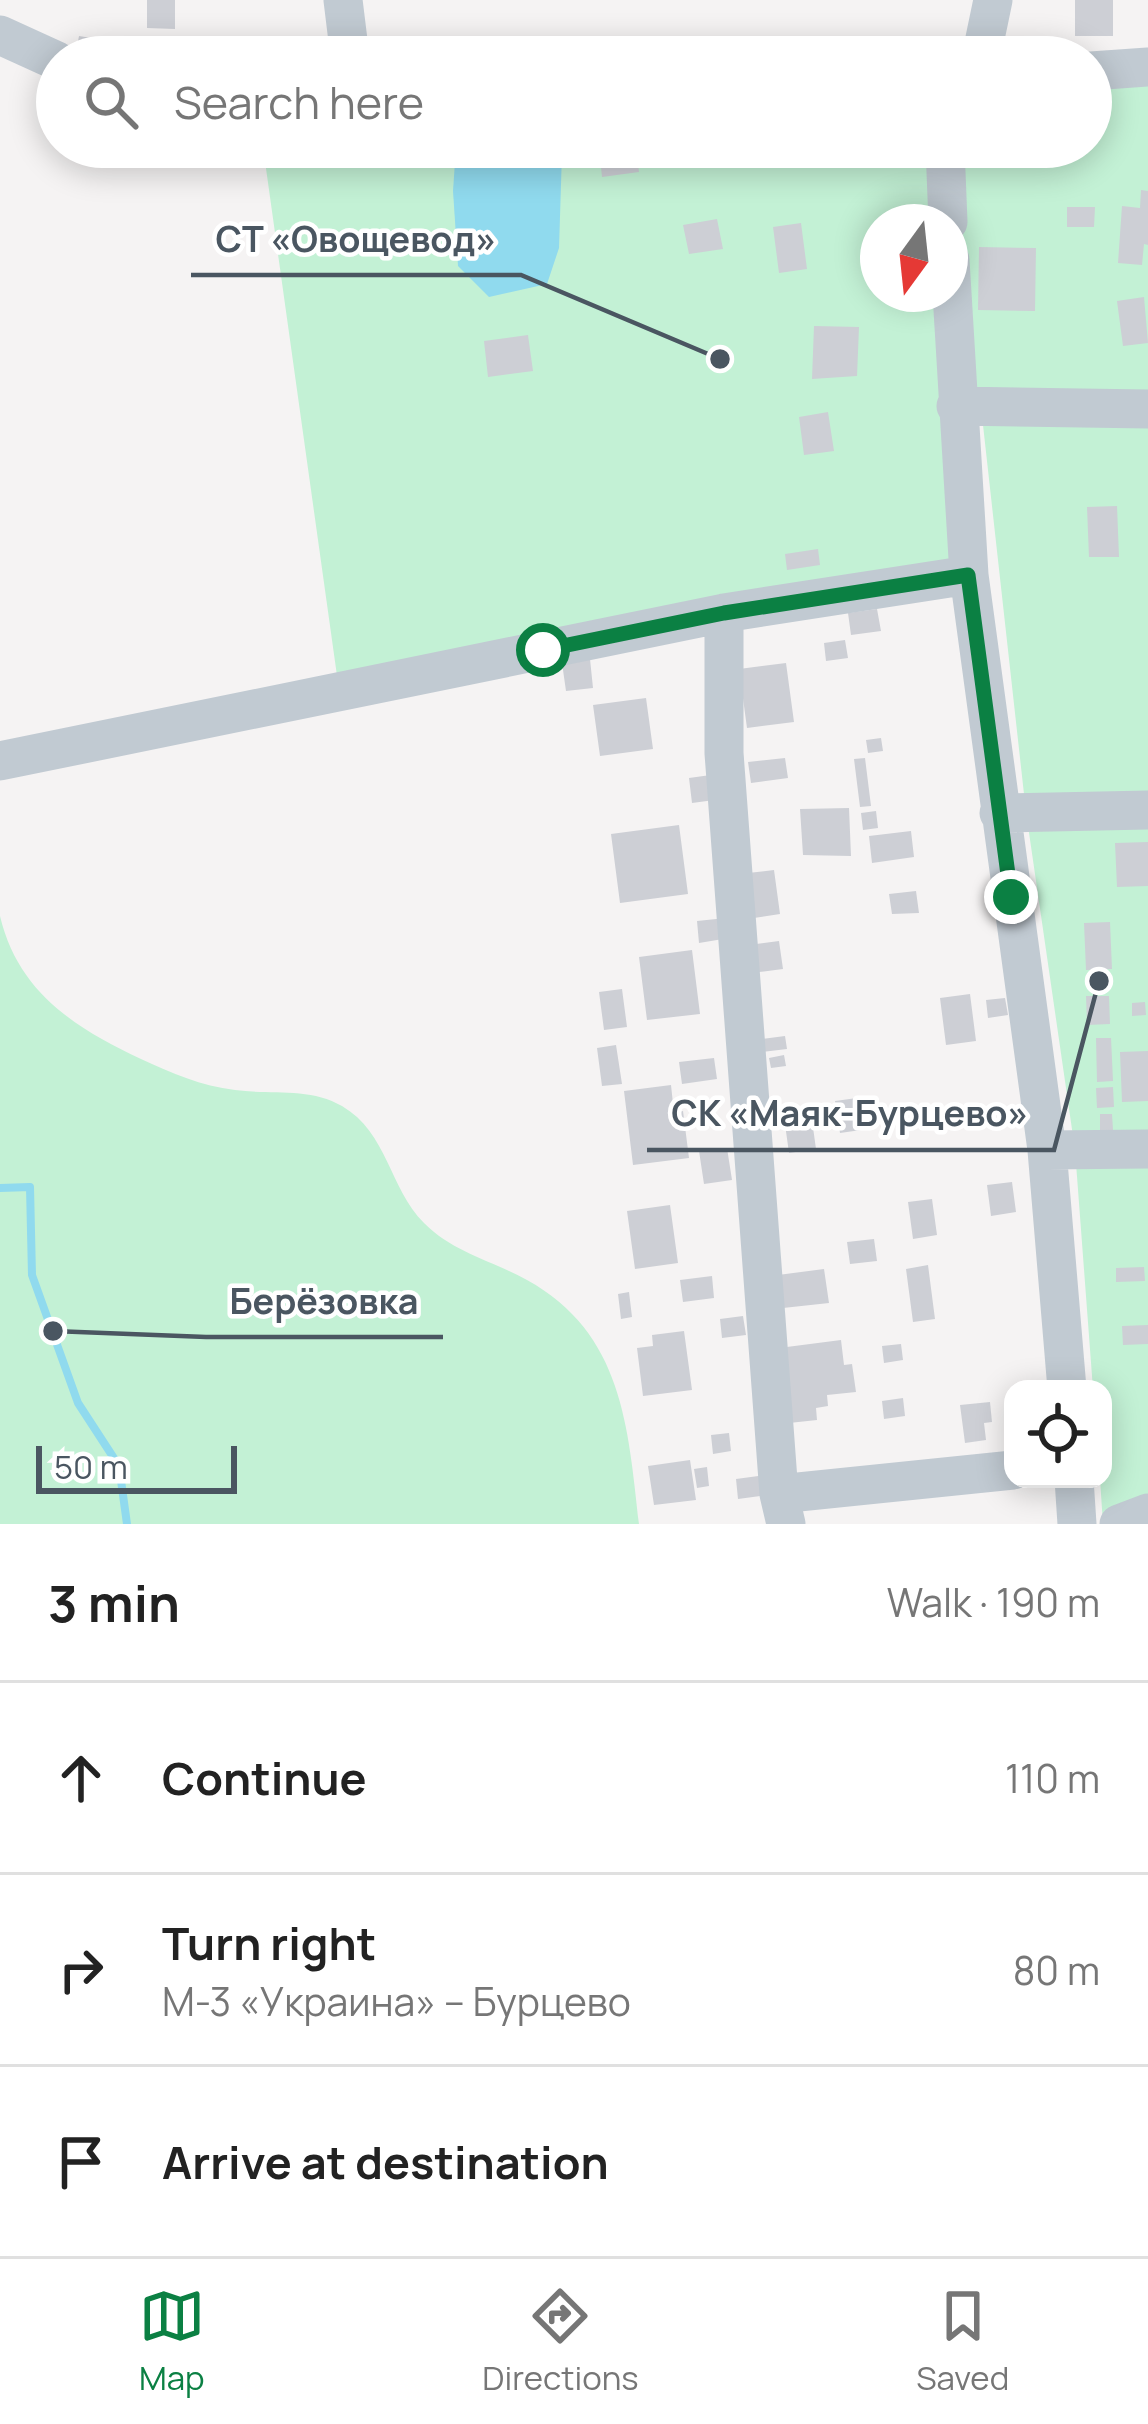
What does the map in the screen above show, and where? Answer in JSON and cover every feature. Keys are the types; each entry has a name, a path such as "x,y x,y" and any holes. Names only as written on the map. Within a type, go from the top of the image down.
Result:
{"street":[{"path":"343,0 347,36"},
{"path":"986,36 993,0"},
{"path":"0,35 36,52"},
{"path":"1112,70 1148,67"},
{"path":"946,168 947,204"},
{"path":"952,312 968,575 1048,1150 1065,1380"},
{"path":"956,406 1148,409"},
{"path":"0,761 724,613 968,575"},
{"path":"724,613 724,754 782,1509 1004,1472"},
{"path":"999,813 1148,810"},
{"path":"1048,1150 1148,1149"},
{"path":"1075,1488 1077,1524"},
{"path":"1119,1524 1148,1514"}],"green space":[{"path":"1148,69 1148,1524 1103,1524 1101,1488 1112,1488 1112,1380 1092,1380 1075,1150 1026,812 983,425 959,425 969,575 339,690 266,168 1112,168 1112,71"},
{"path":"0,916 20,966 72,1020 141,1059 198,1082 235,1090 304,1094 342,1106 369,1131 424,1223 448,1242 527,1280 559,1302 602,1355 615,1386 639,1524 0,1524"}],"water":[{"path":"455,168 562,168 559,248 547,284 489,297 458,266"}],"building":[{"path":"147,0 175,0 175,29 147,28"},
{"path":"1075,0 1113,0 1113,36 1075,36"},
{"path":"601,168 639,168 639,172 602,177"},
{"path":"1141,190 1148,191 1148,245 1144,244 1142,265 1118,263 1122,206 1140,208"},
{"path":"1067,207 1095,207 1094,227 1067,227"},
{"path":"717,219 723,249 689,254 683,225"},
{"path":"801,223 807,269 779,273 773,227"},
{"path":"979,247 1036,248 1035,311 978,310"},
{"path":"1144,297 1148,343 1123,346 1117,301"},
{"path":"814,326 859,327 857,376 812,379"},
{"path":"528,335 533,371 488,377 484,341"},
{"path":"828,412 834,451 804,455 799,417"},
{"path":"1117,506 1119,557 1089,557 1087,507"},
{"path":"818,549 820,565 787,570 785,554"},
{"path":"877,609 881,631 851,635 848,613"},
{"path":"845,640 848,658 826,661 824,643"},
{"path":"590,659 593,688 566,691 562,663"},
{"path":"786,663 794,722 747,728 739,669"},
{"path":"646,698 653,749 600,756 593,705"},
{"path":"881,738 883,751 868,753 866,740"},
{"path":"785,758 788,778 751,783 748,762"},
{"path":"865,758 871,806 860,807 854,759"},
{"path":"718,774 722,799 692,803 689,778"},
{"path":"849,808 851,856 803,855 800,809"},
{"path":"876,811 878,828 863,830 861,813"},
{"path":"679,825 688,894 620,903 611,834"},
{"path":"911,831 914,857 872,863 869,836"},
{"path":"1148,842 1148,886 1117,887 1115,843"},
{"path":"774,870 780,914 754,918 748,873"},
{"path":"916,891 919,913 892,914 889,894"},
{"path":"726,918 729,938 699,943 697,921"},
{"path":"1110,922 1112,969 1086,970 1084,923"},
{"path":"779,941 783,969 759,972 756,944"},
{"path":"692,950 700,1014 647,1020 639,957"},
{"path":"622,989 627,1027 604,1030 599,992"},
{"path":"970,994 976,1041 946,1045 940,998"},
{"path":"1086,996 1109,996 1110,1024 1087,1025"},
{"path":"1005,998 1008,1015 988,1018 986,1000"},
{"path":"1145,1002 1146,1015 1132,1016 1132,1003"},
{"path":"785,1036 787,1049 762,1052 761,1039"},
{"path":"1096,1038 1111,1038 1113,1081 1097,1082"},
{"path":"616,1045 622,1084 602,1086 597,1048"},
{"path":"1148,1051 1148,1101 1122,1102 1120,1052"},
{"path":"784,1055 786,1066 771,1068 769,1058"},
{"path":"714,1058 717,1079 682,1084 679,1062"},
{"path":"671,1085 674,1113 683,1111 689,1158 633,1165 624,1091"},
{"path":"1113,1087 1114,1107 1097,1108 1096,1088"},
{"path":"857,1098 861,1130 840,1133 835,1101"},
{"path":"811,1113 816,1149 789,1153 784,1117"},
{"path":"1100,1114 1112,1114 1113,1130 1100,1130"},
{"path":"727,1148 732,1180 704,1184 699,1151"},
{"path":"1012,1182 1016,1212 991,1216 987,1185"},
{"path":"932,1199 937,1235 913,1239 908,1202"},
{"path":"670,1205 678,1263 635,1269 627,1211"},
{"path":"874,1239 877,1261 850,1264 847,1242"},
{"path":"928,1265 935,1319 913,1322 906,1269"},
{"path":"1144,1267 1145,1281 1116,1282 1116,1268"},
{"path":"824,1269 829,1303 783,1308 778,1275"},
{"path":"712,1276 714,1298 683,1302 680,1280"},
{"path":"629,1292 632,1317 621,1319 618,1294"},
{"path":"743,1316 746,1335 722,1338 720,1319"},
{"path":"1148,1325 1148,1344 1123,1345 1122,1326"},
{"path":"684,1331 692,1390 643,1396 637,1348 653,1346 652,1335"},
{"path":"841,1340 844,1365 852,1364 856,1392 827,1395 828,1406 816,1408 817,1420 789,1423 779,1348"},
{"path":"901,1344 903,1360 884,1363 882,1346"},
{"path":"903,1398 905,1416 884,1419 882,1401"},
{"path":"990,1402 992,1422 984,1423 986,1440 965,1443 960,1405"},
{"path":"729,1433 731,1451 713,1454 711,1435"},
{"path":"690,1460 696,1500 654,1505 648,1466"},
{"path":"707,1467 709,1486 697,1488 694,1469"},
{"path":"765,1475 768,1495 738,1499 736,1479"}],"waterway":[{"path":"0,1188 30,1187 32,1275 78,1403 119,1466 127,1524"}],"place":[{"name":"СТ «Овощевод»","path":"720,359"},
{"name":"СК «Маяк-Бурцево»","path":"1099,981"},
{"name":"Берёзовка","path":"53,1331"}],"route":[{"path":"543,650 724,613 968,575 1011,897"}]}
